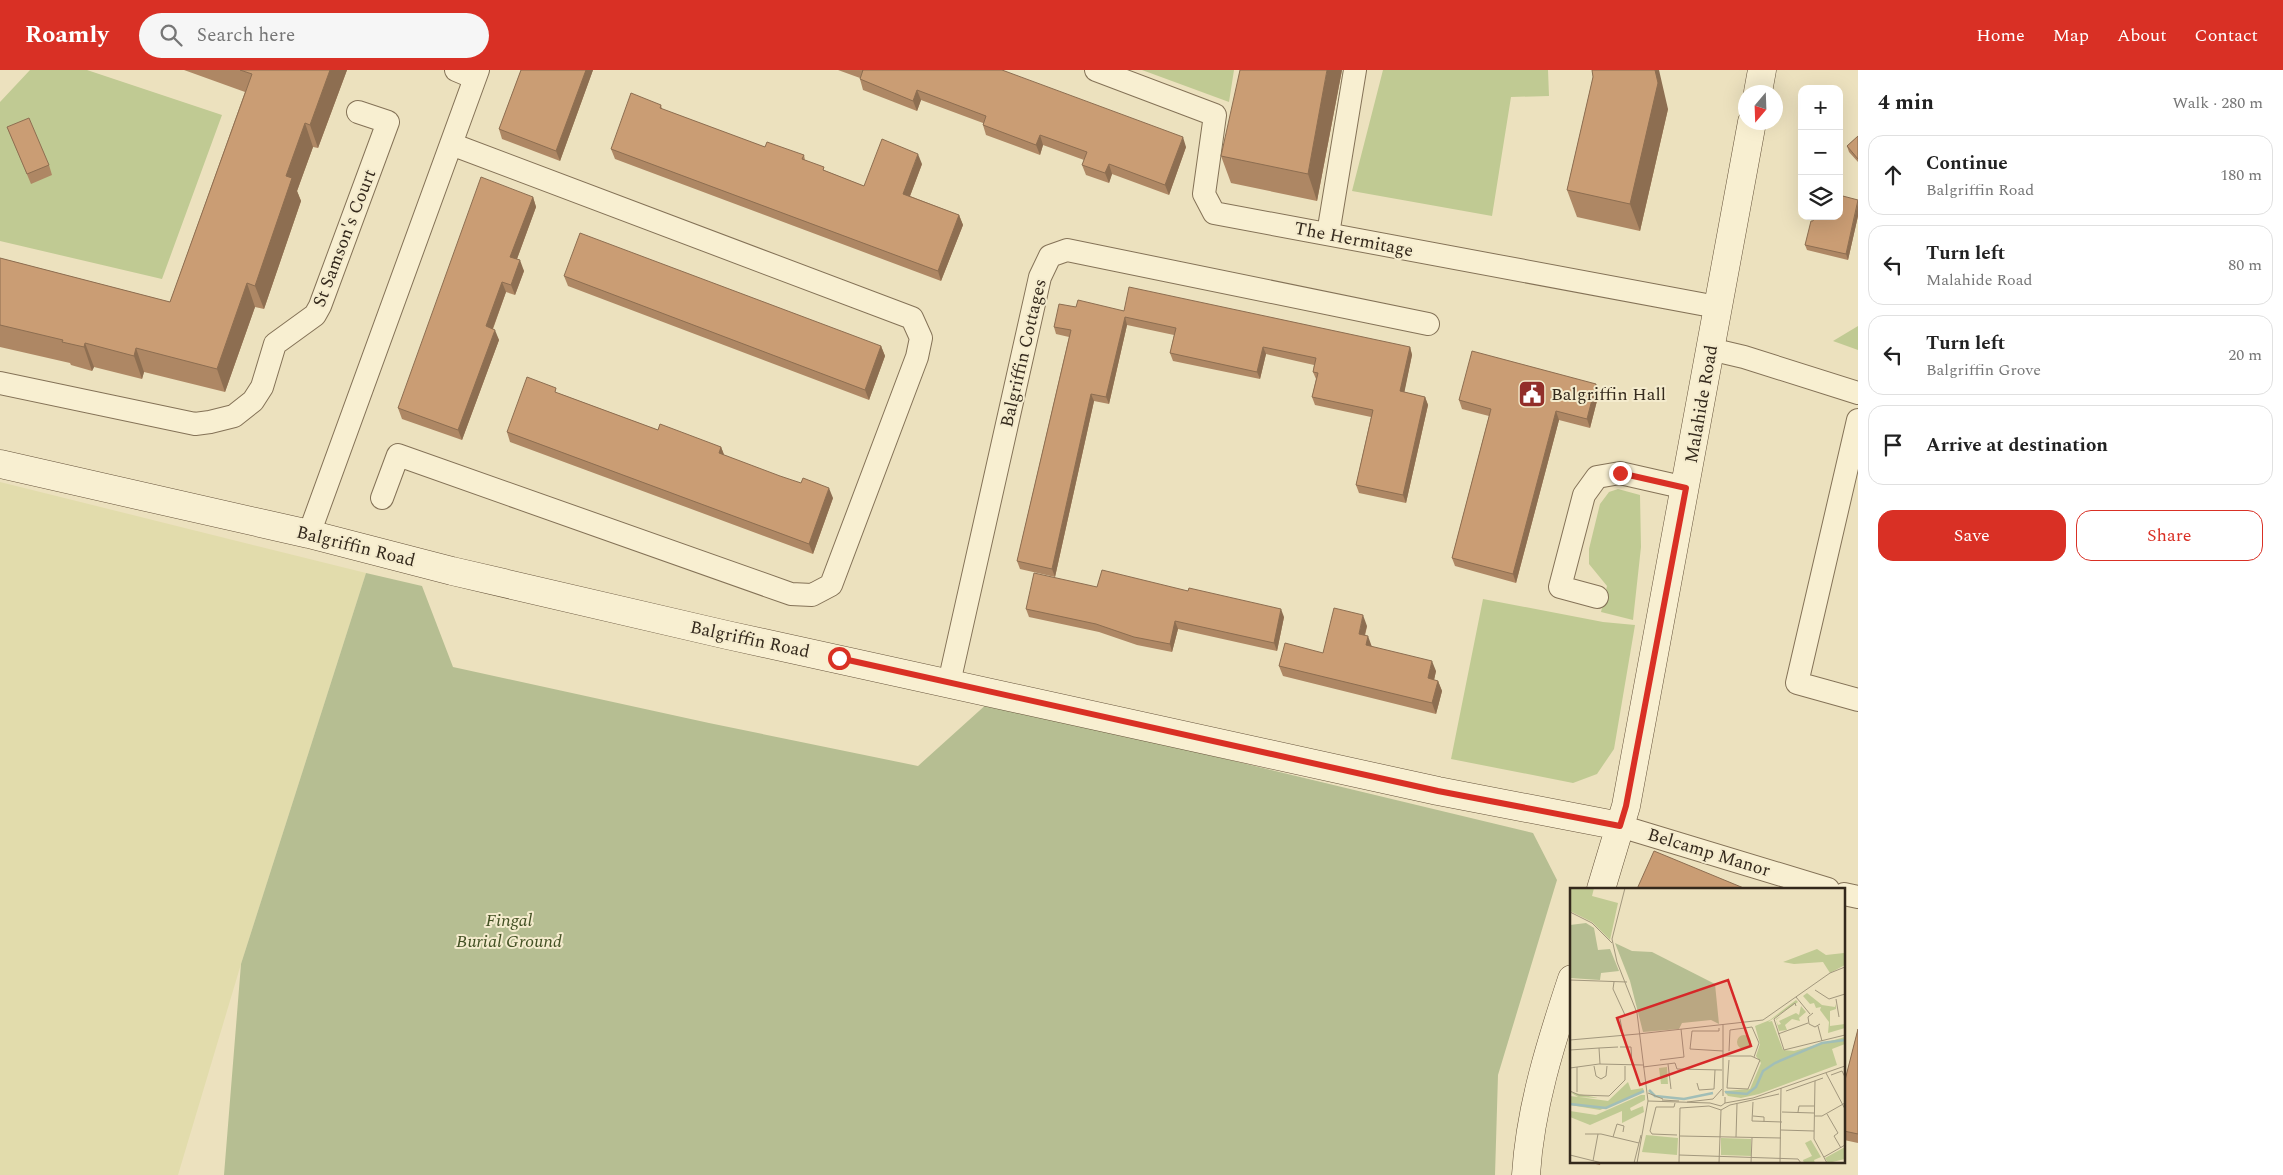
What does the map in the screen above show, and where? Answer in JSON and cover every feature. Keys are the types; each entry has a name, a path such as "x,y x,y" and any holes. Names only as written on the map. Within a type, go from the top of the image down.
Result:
{"main road":[{"path":"1759,85 1762,70"},
{"name":"Malahide Road","path":"1601,888 1626,806 1750,130"},
{"name":"Balgriffin Road","path":"0,464 309,534 452,571 708,631 1438,791 1620,826"},
{"path":"1526,1175 1528,1142 1544,1070 1570,986"}],"street":[{"name":"The Hermitage","path":"1096,70 1215,115 1204,194 1214,213 1717,307"},
{"path":"1328,234 1354,70"},
{"path":"309,534 451,144 470,73"},
{"name":"St Samson's Court","path":"0,383 195,424 234,416 243,410 253,401 262,387 275,344 314,315 320,306 388,122 358,112"},
{"path":"382,498 398,455 791,594 812,595 830,585 917,357 921,338 912,318 451,144"},
{"name":"Balgriffin Cottages","path":"949,683 1040,277 1050,256 1066,250 1428,324"},
{"path":"1710,348 1858,392"},
{"path":"1858,420 1797,682 1858,700"},
{"path":"1598,597 1560,587 1584,495 1589,486 1597,477 1620,473 1686,488"},
{"name":"Belcamp Manor","path":"1620,826 1825,888"}],"shaded area":[{"path":"0,482 366,573 241,964 178,1175 0,1175"}],"green space":[{"path":"30,70 87,70 222,115 162,279 0,241 0,102"},
{"path":"1142,70 1234,70 1229,102"},
{"path":"1383,70 1548,70 1549,96 1511,97 1492,216 1352,191"},
{"path":"1858,326 1858,350 1833,341"},
{"path":"1618,489 1640,495 1641,547 1633,620 1601,612 1607,586 1589,564 1589,549 1600,504 1609,492"},
{"name":"Fingal Burial Ground","path":"366,573 422,586 453,667 918,766 989,702 1533,833 1557,880 1498,1075 1495,1175 224,1175 241,964"},
{"path":"1483,599 1603,622 1635,625 1614,749 1597,774 1573,783 1451,759"}],"building":[{"path":"240,70 330,70 310,125 305,123 286,176 292,178 255,286 247,283 217,369 136,348 134,356 85,343 84,347 0,325 0,258 170,302 252,74"},
{"path":"521,70 586,70 556,151 499,129"},
{"path":"863,70 1002,70 1183,137 1165,185 1109,164 1105,173 1082,165 1087,152 1040,135 1036,145 983,125 986,116 917,90 913,101 860,79"},
{"path":"1240,70 1327,70 1308,174 1221,156"},
{"path":"1592,70 1655,70 1658,83 1630,204 1567,190 1593,77"},
{"path":"631,93 661,105 660,108 765,147 767,142 804,155 802,159 824,167 823,170 864,186 882,139 918,154 903,194 959,215 938,271 611,149"},
{"path":"29,118 49,165 27,174 7,127"},
{"path":"1858,136 1858,159 1847,146"},
{"path":"481,177 533,197 510,257 520,260 511,285 502,282 486,326 495,330 458,430 398,408"},
{"path":"1843,196 1858,200 1846,254 1805,245 1811,221 1843,220"},
{"path":"580,233 881,346 865,390 564,276"},
{"path":"1129,287 1410,347 1400,391 1425,397 1403,495 1356,485 1373,410 1312,397 1318,373 1313,372 1316,358 1263,347 1257,372 1170,353 1176,328 1125,317 1106,397 1091,394 1052,569 1017,561 1071,330 1054,327 1059,304 1076,307 1078,300 1124,311"},
{"path":"1472,351 1596,384 1587,419 1556,411 1513,574 1452,558 1491,409 1459,400"},
{"path":"527,377 556,388 555,392 658,430 660,424 721,447 719,453 780,476 801,483 803,478 829,488 809,544 507,432"},
{"path":"1102,570 1188,591 1189,588 1281,609 1274,643 1175,621 1170,644 1134,637 1096,624 1026,609 1034,573 1097,587"},
{"path":"1334,608 1363,615 1359,634 1368,636 1366,645 1432,661 1428,678 1438,681 1432,703 1279,666 1285,643 1323,653"},
{"path":"1654,851 1744,888 1637,888"},
{"path":"1858,1029 1858,1134 1846,1131 1846,1076"}],"place":[{"name":"Balgriffin Hall","path":"1532,394"}],"route":[{"path":"839,658 1438,791 1620,826 1626,806 1686,488 1620,473"}]}
